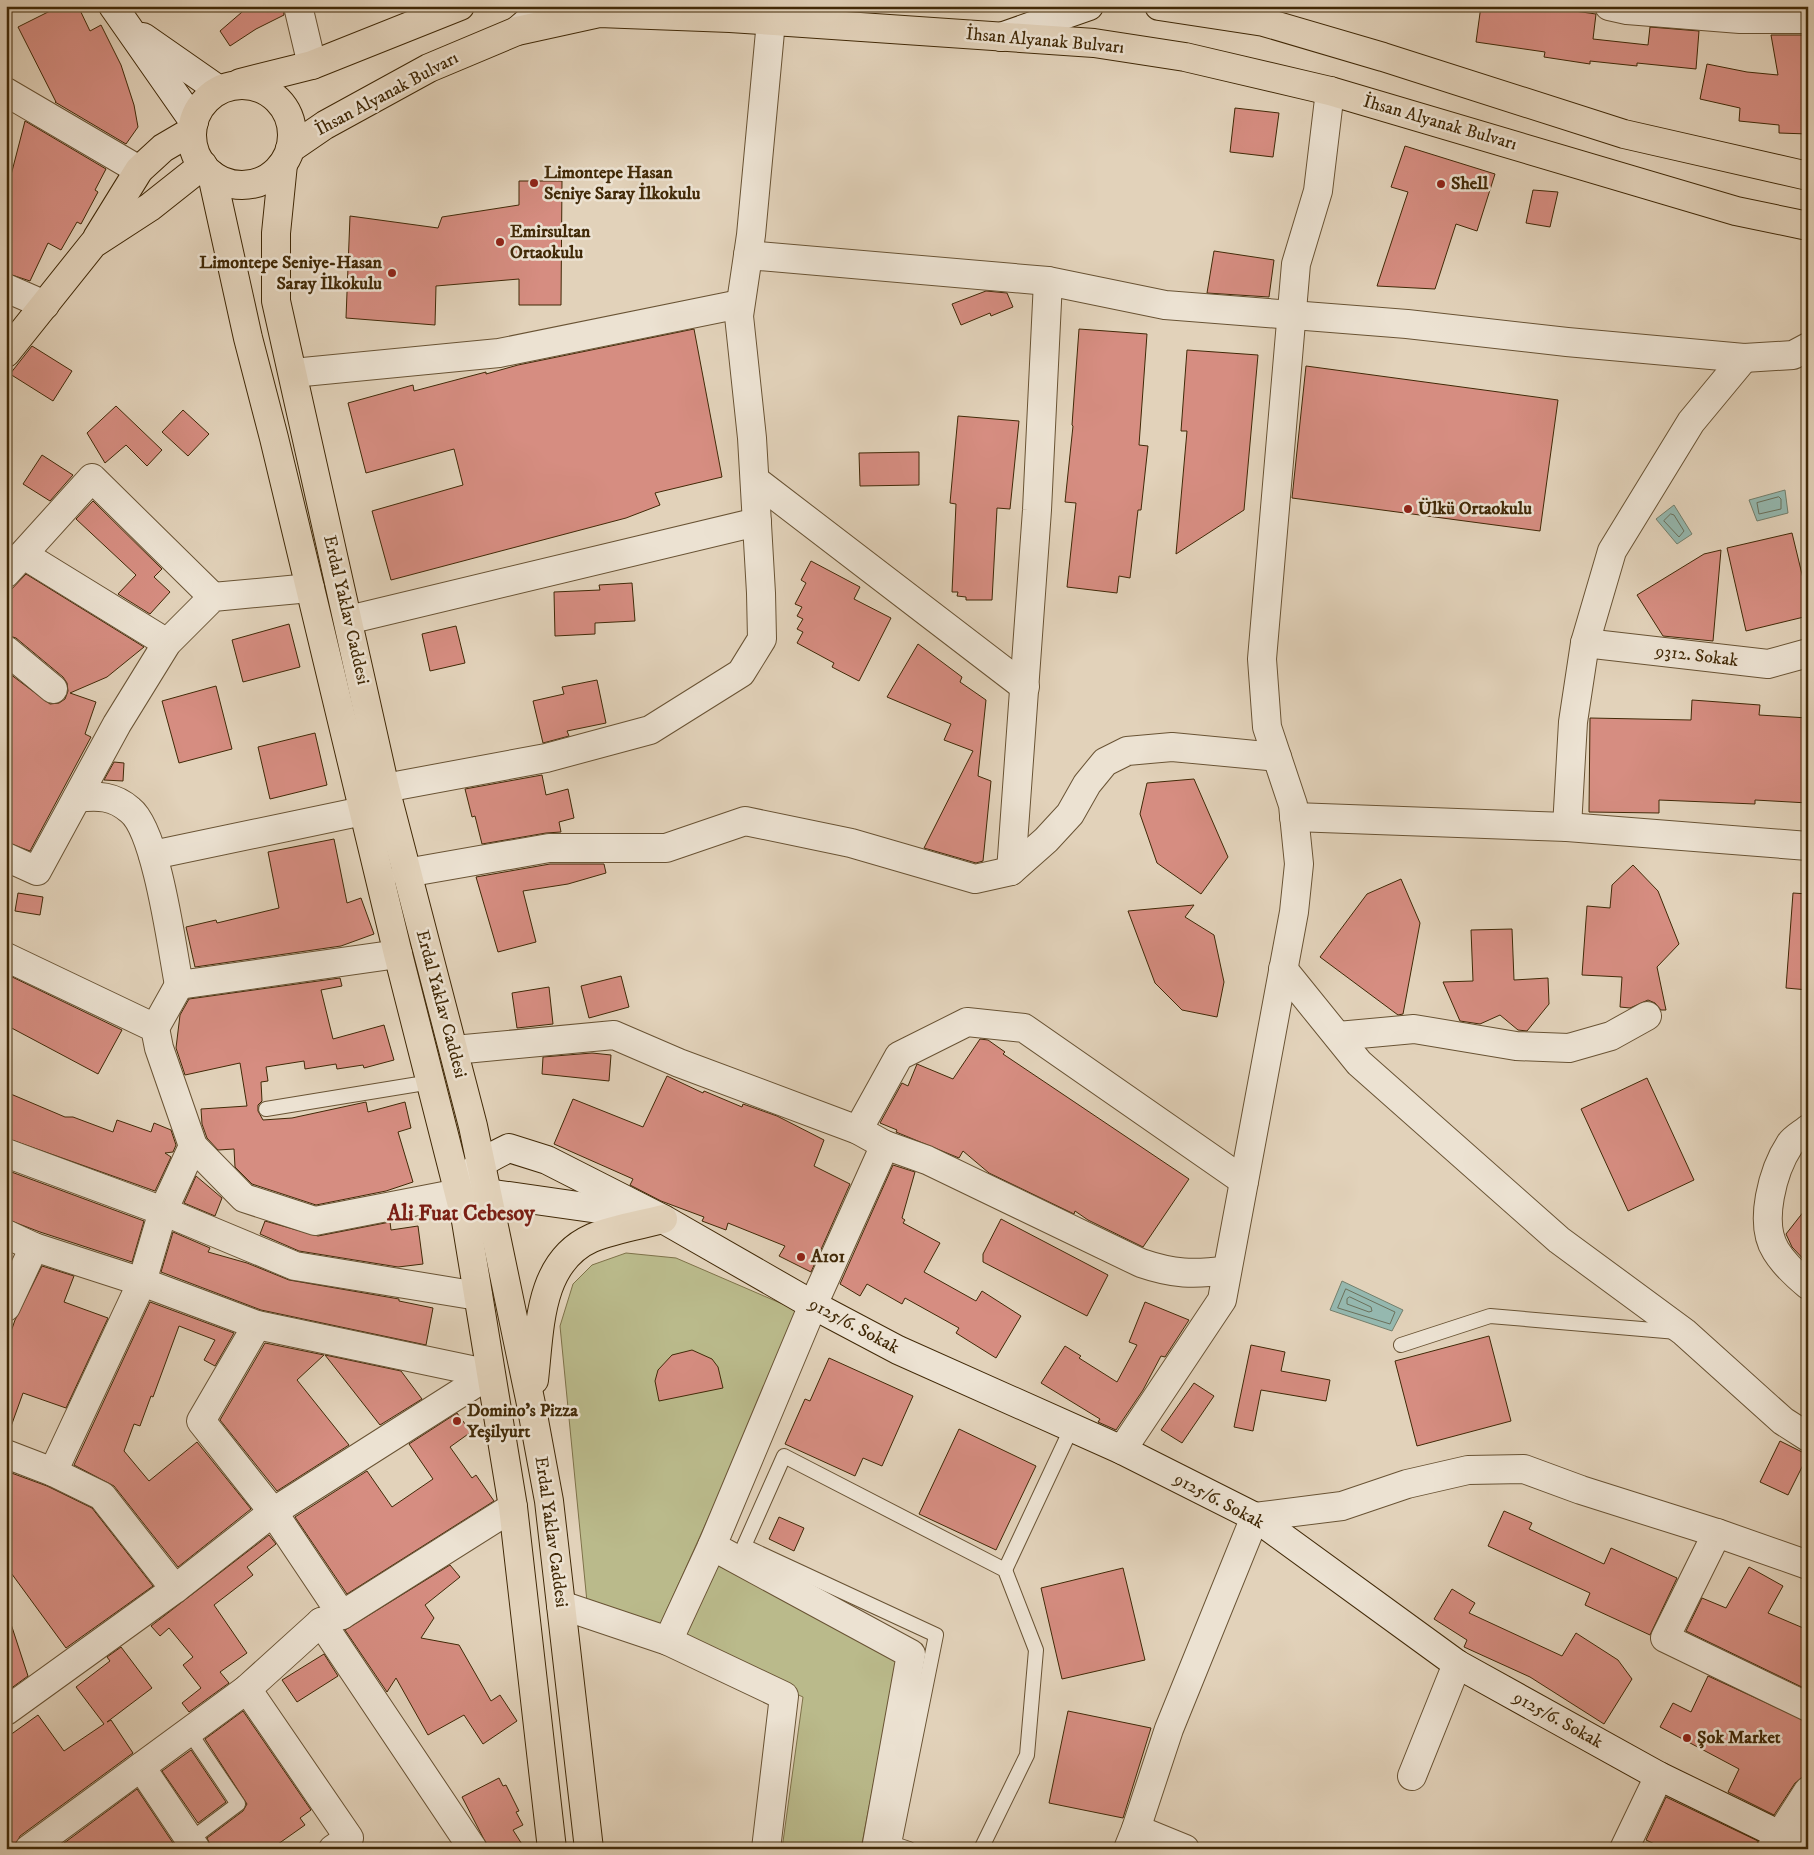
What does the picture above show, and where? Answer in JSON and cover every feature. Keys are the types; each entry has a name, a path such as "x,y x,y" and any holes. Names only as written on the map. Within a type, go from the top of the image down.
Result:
{"main road":[{"path":"227,87 252,85 268,91 280,102 289,116 292,133 286,157 271,175 257,183 242,185 226,182 207,170 194,148 193,127 196,115 206,100 227,87 312,65 460,6"},
{"path":"1159,6 1264,22 1383,57 1624,134 1808,176"},
{"name":"İhsan Alyanak Bulvarı","path":"286,157 325,126 430,68 517,31 595,10 1094,43 1185,57 1330,91 1736,211 1808,226"},
{"path":"6,353 93,244 139,170 163,148 193,127"},
{"name":"Erdal Yaklav Caddesi","path":"286,157 276,233 276,301 385,788 473,1126 474,1180 466,1221 513,1507 552,1849"},
{"path":"93,244 207,170"},
{"name":"Erdal Yaklav Caddesi","path":"207,170 398,954 446,1142 474,1180 531,1404 549,1501 589,1849"},
{"path":"531,1404 543,1305 549,1284 564,1258 576,1247 594,1238 663,1219"}],"street":[{"path":"298,6 312,65"},
{"path":"517,31 546,6"},
{"path":"1002,37 1089,6"},
{"path":"1609,6 1627,10 1740,19 1808,19"},
{"path":"120,16 227,87"},
{"path":"120,16 193,127"},
{"path":"385,788 546,758 650,730 741,673 762,639 755,480 739,316 748,255 771,21"},
{"path":"1122,1450 1222,1300 1294,912 1299,864 1293,805 1267,727 1262,659 1296,264 1318,191 1330,91"},
{"path":"6,92 139,170"},
{"path":"748,255 1048,281 1165,305 1293,314 1744,358 1793,355 1808,347"},
{"path":"1011,871 1037,510 1048,281"},
{"path":"6,288 45,305"},
{"path":"293,373 499,353 740,304"},
{"path":"1567,827 1573,722 1585,643 1612,551 1691,422 1744,358"},
{"path":"167,643 15,564 92,478 213,597"},
{"path":"755,480 1025,687"},
{"path":"348,620 757,522"},
{"path":"6,858 37,871 117,724 167,643 213,597 310,588"},
{"name":"9312. Sokak","path":"1585,643 1768,664 1808,653"},
{"path":"6,650 53,690"},
{"path":"406,872 549,848 666,848 745,821 851,843 975,879 1011,871 1046,840 1070,814 1087,784 1105,762 1126,751 1172,747 1277,757"},
{"path":"77,798 92,796 110,797 132,810 141,823 153,855 179,985 155,1028 159,1048 193,1146 244,1198 315,1221 474,1180 509,1148"},
{"path":"153,855 363,811"},
{"path":"1294,817 1567,827 1808,846"},
{"path":"179,985 398,954"},
{"path":"6,957 155,1028"},
{"path":"1283,969 1359,1063 1559,1240 1684,1332 1783,1421 1808,1437"},
{"path":"1338,1036 1414,1029 1516,1046 1569,1048 1611,1036 1647,1016"},
{"path":"858,1130 899,1056 967,1022 1024,1028 1244,1182"},
{"path":"454,1050 614,1035 679,1063 858,1130 885,1145 927,1160 1141,1263 1167,1272 1207,1273 1227,1270"},
{"name":"9125/6. Sokak","path":"473,1126 509,1148 547,1160 663,1219 813,1305 898,1350 1122,1450 1255,1517 1457,1664 1776,1842 1808,1843"},
{"path":"1808,1129 1791,1143 1773,1183 1767,1223 1775,1250 1794,1273 1808,1285"},
{"path":"668,1641 712,1546 813,1305 885,1145"},
{"path":"53,1472 142,1282 163,1211 193,1146"},
{"path":"6,1154 163,1211 295,1266 478,1296"},
{"name":"9125/6. Sokak","path":"474,1180 663,1219"},
{"path":"6,1234 34,1246 142,1282 257,1325 490,1374"},
{"path":"6,1307 34,1246"},
{"path":"257,1325 201,1421 273,1512 332,1618 473,1849"},
{"path":"6,1711 175,1589 273,1512 490,1374"},
{"path":"6,1454 53,1472 102,1496 175,1589"},
{"path":"1185,1849 1132,1839 1169,1729 1255,1517 1342,1506 1407,1484 1468,1470 1524,1469 1581,1490 1718,1533 1808,1565"},
{"path":"29,1849 247,1688 332,1618 513,1507"},
{"path":"1718,1533 1665,1638 1808,1706"},
{"path":"712,1546 910,1654 876,1849"},
{"path":"561,1605 668,1641 784,1696 766,1849"},
{"path":"1412,1776 1457,1664"},
{"path":"247,1688 349,1838 333,1849"},
{"path":"141,1767 193,1844"},
{"path":"1624,1849 1659,1776"},
{"path":"1776,1842 1808,1791"}],"lane":[{"path":"266,1109 431,1082"},
{"path":"1401,1345 1490,1316 1684,1332"},
{"path":"1005,1570 1072,1428"},
{"path":"908,1849 894,1844 936,1635 744,1546 784,1456 1005,1570 1036,1650 1027,1755 981,1849"},
{"path":"188,1730 238,1804 193,1844"}],"green space":[{"path":"626,1253 676,1258 801,1312 660,1625 587,1602 560,1326 573,1284 592,1265"},
{"path":"717,1565 897,1660 861,1849 782,1849 803,1697 683,1642"}],"water":[{"path":"1785,490 1788,513 1757,521 1749,500"},
{"path":"1674,505 1692,534 1677,544 1656,519"},
{"path":"1342,1281 1403,1310 1392,1331 1330,1310"}],"building":[{"path":"60,6 78,6 90,31 101,25 121,65 134,105 138,127 126,144 55,102 18,27"},
{"path":"249,6 283,6 284,15 256,29 230,46 220,31"},
{"path":"1481,6 1539,6 1596,14 1593,39 1648,45 1650,27 1699,31 1696,69 1637,63 1637,66 1590,61 1590,64 1544,57 1545,52 1476,42"},
{"path":"1771,35 1808,35 1808,134 1779,133 1779,125 1739,121 1740,108 1700,99 1707,64 1747,72 1778,75"},
{"path":"1235,108 1279,113 1273,157 1230,152"},
{"path":"25,121 106,169 95,190 98,192 81,224 77,222 61,250 48,243 30,281 6,273 6,177 10,179"},
{"path":"1405,146 1495,174 1477,231 1456,224 1435,289 1377,286 1408,192 1391,187"},
{"path":"519,181 562,181 561,305 519,305 519,279 436,286 435,325 346,318 350,216 438,228 442,217 519,205"},
{"path":"1533,190 1558,192 1550,227 1526,223"},
{"path":"1214,251 1274,260 1269,297 1207,293"},
{"path":"986,291 1007,293 1013,307 991,316 990,313 961,325 952,304"},
{"path":"694,329 722,477 655,493 660,505 626,518 391,580 372,511 463,485 454,449 366,473 348,403 413,385 414,391 486,372 486,374 518,365"},
{"path":"1079,329 1147,334 1139,445 1148,446 1141,510 1138,510 1130,578 1119,576 1117,593 1067,587 1076,503 1065,502 1073,426"},
{"path":"32,346 72,371 53,401 10,374"},
{"path":"1187,350 1258,355 1244,510 1176,554 1187,431 1181,431"},
{"name":"Ülkü Ortaokulu","path":"1306,366 1558,400 1540,531 1292,498"},
{"path":"116,406 162,450 147,466 126,445 105,463 87,433"},
{"path":"183,410 209,434 188,456 162,432"},
{"path":"958,416 1019,421 1010,509 997,508 992,600 966,600 966,597 957,596 958,592 952,592 956,504 950,503"},
{"path":"919,452 919,485 860,486 859,453"},
{"path":"42,455 73,475 50,501 23,484"},
{"path":"93,501 162,569 154,577 170,592 150,614 118,594 136,575 76,519"},
{"path":"1792,533 1808,599 1808,616 1746,631 1727,548"},
{"path":"1721,550 1713,641 1663,636 1637,595 1704,554"},
{"path":"811,561 860,587 854,599 891,618 859,681 832,667 834,663 797,643 803,632 797,629 803,619 797,616 802,607 795,604 806,583 801,580"},
{"path":"26,574 144,647 107,677 70,693 96,702 85,734 91,737 30,851 6,842 6,671 50,704 59,703 65,699 68,691 67,683 63,677 16,638 6,635 6,595"},
{"path":"632,583 635,621 595,623 595,634 555,636 554,592 600,590 599,585"},
{"path":"289,624 300,667 243,682 232,640"},
{"path":"456,626 465,663 430,671 422,634"},
{"path":"918,644 962,677 960,682 986,700 978,776 991,781 983,861 976,863 924,848 973,751 944,740 951,724 887,697"},
{"path":"597,680 606,723 567,731 569,736 543,743 533,701 564,694 562,687"},
{"path":"216,686 232,749 179,763 162,701"},
{"path":"1692,700 1760,705 1759,715 1808,718 1808,803 1755,800 1755,804 1659,800 1659,813 1589,812 1590,718 1691,720"},
{"path":"315,733 327,785 270,799 258,747"},
{"path":"114,762 124,763 123,781 104,780"},
{"path":"542,775 546,795 568,789 574,818 559,822 561,832 482,844 475,816 472,817 465,789"},
{"path":"1194,779 1228,857 1201,894 1157,863 1140,814 1147,783"},
{"path":"334,839 347,903 361,898 374,934 341,946 195,967 186,927 216,920 217,923 279,908 268,852"},
{"path":"550,864 604,864 606,873 568,884 523,891 536,942 498,952 476,877"},
{"path":"1633,865 1658,891 1679,944 1657,967 1666,1010 1661,1010 1655,1003 1648,1000 1630,1008 1620,1007 1622,977 1582,975 1587,906 1610,908 1612,885"},
{"path":"1401,879 1420,923 1403,1014 1398,1015 1320,957 1367,894"},
{"path":"18,893 43,897 40,915 15,911"},
{"path":"1793,893 1808,894 1808,990 1786,988"},
{"path":"1194,905 1185,917 1214,935 1224,982 1217,1017 1182,1010 1155,983 1128,911"},
{"path":"1512,929 1514,980 1548,978 1549,1004 1527,1031 1518,1030 1500,1015 1480,1024 1460,1021 1443,982 1473,981 1471,930"},
{"path":"6,974 122,1030 98,1074 6,1025"},
{"path":"621,976 629,1007 589,1018 581,986"},
{"path":"340,978 342,986 321,990 333,1039 384,1025 394,1060 364,1068 363,1065 337,1069 336,1064 305,1069 304,1061 266,1067 268,1081 261,1082 262,1101 258,1105 258,1111 263,1120 292,1118 366,1102 368,1112 405,1102 411,1128 398,1132 413,1182 386,1191 316,1205 252,1184 235,1167 234,1149 218,1150 207,1138 202,1124 201,1109 247,1106 240,1063 185,1075 176,1048 180,1015 189,999"},
{"path":"549,987 553,1024 517,1028 512,993"},
{"path":"980,1039 988,1040 1005,1052 1003,1054 1189,1179 1143,1247 1088,1220 1075,1211 1074,1214 989,1173 963,1151 959,1158 896,1132 897,1130 880,1123 902,1083 908,1086 917,1064 953,1079"},
{"path":"592,1053 611,1055 609,1081 542,1074 543,1057"},
{"path":"667,1076 703,1093 704,1091 742,1107 743,1104 777,1116 824,1140 814,1166 850,1184 811,1272 779,1256 785,1246 728,1223 726,1230 702,1221 704,1217 661,1201 630,1185 633,1179 554,1144 573,1099 643,1127"},
{"path":"1647,1078 1694,1180 1628,1211 1581,1109"},
{"path":"6,1092 65,1117 73,1117 113,1132 117,1120 151,1132 154,1123 171,1130 176,1145 173,1152 165,1153 171,1157 155,1191 6,1138"},
{"path":"893,1165 915,1172 902,1218 905,1220 903,1223 940,1243 924,1272 976,1301 982,1291 1021,1316 996,1358 956,1333 959,1328 905,1298 902,1304 867,1284 860,1296 840,1284"},
{"path":"6,1170 144,1221 132,1262 6,1219"},
{"path":"196,1176 222,1198 215,1216 184,1203"},
{"path":"1808,1206 1808,1264 1792,1247 1786,1234"},
{"path":"1001,1219 1108,1275 1087,1316 983,1262 983,1254"},
{"path":"265,1221 318,1236 390,1222 391,1230 418,1226 423,1264 398,1267 299,1251 260,1234"},
{"path":"173,1232 210,1248 208,1252 247,1263 289,1280 399,1299 399,1301 433,1308 426,1345 261,1310 161,1272"},
{"path":"42,1266 74,1276 64,1302 108,1318 66,1408 23,1393 9,1432 6,1432 6,1346 15,1320"},
{"path":"150,1302 234,1333 215,1366 204,1360 215,1340 179,1326 153,1397 151,1396 140,1426 134,1424 124,1451 149,1481 197,1442 251,1509 178,1567 114,1486 74,1465"},
{"path":"1145,1302 1189,1320 1165,1357 1161,1356 1143,1390 1116,1430 1098,1422 1100,1419 1041,1383 1065,1346 1081,1356 1079,1358 1117,1382 1137,1345 1129,1342"},
{"path":"1489,1336 1511,1421 1417,1446 1395,1361"},
{"path":"265,1343 324,1355 297,1380 349,1445 277,1491 220,1420"},
{"path":"1251,1345 1285,1352 1281,1371 1330,1380 1326,1401 1261,1390 1253,1431 1234,1427"},
{"path":"692,1350 712,1359 718,1367 723,1388 659,1401 655,1381 658,1370 672,1355"},
{"path":"325,1355 401,1371 422,1399 380,1425"},
{"path":"829,1358 913,1396 882,1466 863,1458 855,1476 785,1444 805,1399 810,1401"},
{"path":"1194,1383 1214,1396 1182,1443 1161,1430"},
{"path":"457,1413 471,1432 450,1447 472,1478 476,1475 494,1501 347,1594 295,1517 367,1471 392,1507 433,1479 409,1444"},
{"path":"959,1429 1036,1466 996,1550 919,1514"},
{"path":"1780,1441 1808,1455 1788,1495 1760,1482"},
{"path":"6,1471 47,1486 92,1508 153,1586 66,1648 6,1566"},
{"path":"1504,1511 1532,1523 1529,1529 1604,1564 1611,1548 1677,1578 1650,1635 1585,1605 1590,1593 1488,1546"},
{"path":"779,1517 804,1528 794,1551 769,1539"},
{"path":"269,1535 276,1544 247,1567 253,1575 214,1605 247,1653 220,1672 229,1683 189,1712 182,1703 201,1688 183,1665 193,1657 169,1628 160,1636 151,1626"},
{"path":"450,1565 460,1577 425,1605 434,1618 421,1638 459,1645 491,1701 500,1695 517,1721 483,1744 464,1715 428,1735 396,1678 387,1692 345,1630"},
{"path":"1749,1567 1783,1586 1768,1613 1808,1630 1808,1690 1686,1631 1702,1598 1726,1608"},
{"path":"1123,1568 1145,1660 1062,1679 1041,1588"},
{"path":"1452,1589 1475,1603 1469,1613 1562,1656 1576,1633 1618,1660 1632,1679 1604,1724 1530,1677 1464,1647 1467,1640 1434,1619"},
{"path":"10,1621 28,1676 6,1692 6,1622"},
{"path":"121,1647 152,1688 107,1722 111,1720 133,1753 20,1836 14,1849 6,1849 6,1738 38,1715 64,1751 104,1724 76,1687 110,1661 107,1657"},
{"path":"324,1654 338,1676 297,1702 282,1680"},
{"path":"1708,1676 1808,1722 1808,1772 1806,1776 1795,1783 1774,1815 1728,1792 1739,1769 1660,1727 1673,1703 1691,1712"},
{"path":"243,1711 311,1810 300,1818 305,1825 271,1849 212,1849 207,1838 243,1811 247,1804 205,1739"},
{"path":"1068,1711 1151,1728 1123,1818 1049,1803"},
{"path":"191,1750 226,1802 198,1823 162,1771"},
{"path":"499,1778 503,1786 506,1785 519,1811 516,1812 523,1825 513,1830 525,1849 489,1849 462,1797"},
{"path":"137,1789 177,1849 56,1849"},
{"path":"1666,1797 1758,1841 1755,1849 1665,1849 1646,1840"}],"place":[{"name":"Limontepe Hasan Seniye Saray İlkokulu","path":"534,183"},
{"name":"Shell","path":"1441,184"},
{"name":"Emirsultan Ortaokulu","path":"500,242"},
{"name":"Limontepe Seniye-Hasan Saray İlkokulu","path":"392,273"},
{"name":"Ülkü Ortaokulu","path":"1408,509"},
{"name":"A101","path":"801,1257"},
{"name":"Domino's Pizza Yeşilyurt","path":"457,1421"},
{"name":"Şok Market","path":"1687,1738"}],"district":[{"name":"Ali Fuat Cebesoy","path":"461,1213"}]}
